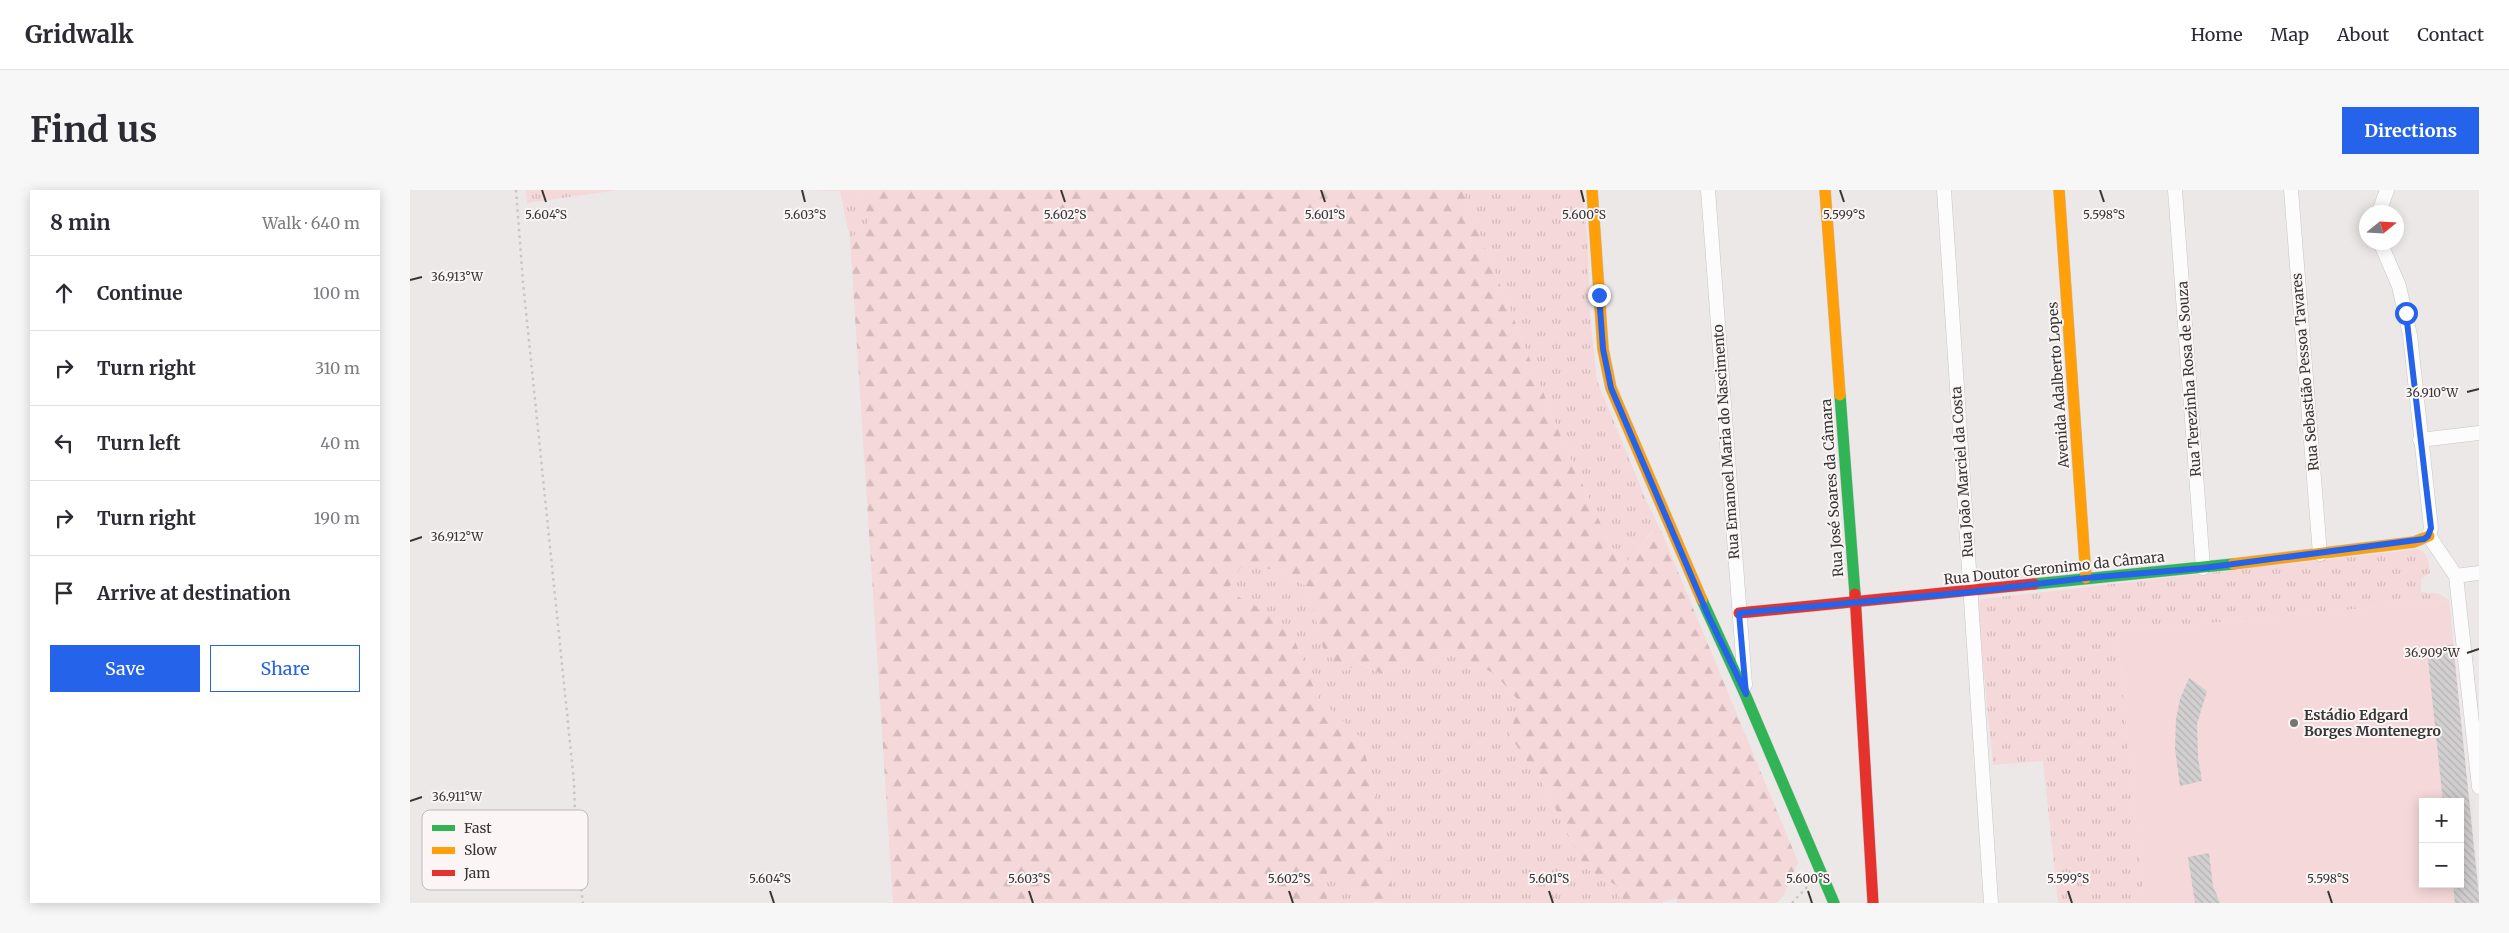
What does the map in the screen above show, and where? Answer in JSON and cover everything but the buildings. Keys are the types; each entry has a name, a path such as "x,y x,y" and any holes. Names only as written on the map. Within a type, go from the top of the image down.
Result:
{"street":[{"path":"1592,190 1603,349 1611,388 1708,615 1746,694 1834,903"},
{"name":"Rua Emanoel Maria do Nascimento","path":"1708,190 1746,694"},
{"name":"Rua José Soares da Câmara","path":"1825,190 1855,601 1873,903"},
{"name":"Rua João Marciel da Costa","path":"1944,190 1991,903"},
{"name":"Avenida Adalberto Lopes","path":"2060,190 2086,578"},
{"name":"Rua Terezinha Rosa de Souza","path":"2175,190 2203,568"},
{"name":"Rua Sebastião Pessoa Tavares","path":"2290,190 2320,554"},
{"path":"2382,205 2387,190"},
{"path":"2383,250 2399,286 2406,313 2431,528 2428,536 2456,576 2474,706 2479,787"},
{"path":"2420,440 2479,433"},
{"name":"Rua Doutor Geronimo da Câmara","path":"1739,613 2203,568 2414,542 2428,536"},
{"path":"2456,576 2479,573"}],"path":[{"path":"516,190 522,282 574,782 574,810"},
{"path":"1792,903 1820,872"},
{"path":"581,890 583,903"}],"green space":[{"path":"526,190 619,190 527,203"},
{"path":"807,190 860,190 869,222 850,239 840,191"},
{"path":"860,190 1462,190 1564,444 1610,544 1625,564 1654,530 1662,533 1798,862 1784,895 1777,903 1677,903 1677,898 1660,903 1621,903 1616,885 1585,868 1544,786 1510,736 1519,701 1495,674 1471,662 1447,646 1435,665 1403,659 1382,674 1359,663 1344,672 1323,648 1308,587 1277,571 1244,562 1227,591 1264,610 1295,641 1318,698 1361,738 1385,830 1394,903 1372,902 1327,872 1327,903 893,903 850,239 869,222"},
{"path":"1462,190 1583,190 1588,249 1589,306 1597,381 1647,502 1662,533 1653,530 1625,564 1610,544 1564,444"},
{"path":"2418,549 2426,556 2430,573 2421,579 2421,592 2440,594 2449,600 2117,632 2144,903 2058,903 2043,761 1993,765 1977,603 1982,599"},
{"path":"1244,562 1277,571 1308,587 1323,648 1382,674 1403,659 1435,665 1447,646 1471,662 1495,674 1519,701 1510,736 1544,786 1585,868 1617,885 1621,903 1394,903 1385,830 1361,738 1318,698 1295,641 1227,591"},
{"name":"Estádio Edgard Borges Montenegro","path":"2449,600 2479,903 2144,903 2117,632"},
{"path":"1326,871 1372,902 1375,903 1327,903"}],"traffic: fast":[{"path":"1840,395 1855,594"},
{"path":"2034,584 2233,564"},
{"path":"1702,600 1745,694 1834,903"}],"traffic: slow":[{"path":"1592,190 1603,349 1611,388 1702,600"},
{"path":"1825,190 1840,395"},
{"path":"2059,190 2086,578"},
{"path":"2233,564 2414,542 2429,536"}],"traffic: jam":[{"path":"1739,613 2034,584"},
{"path":"1855,594 1873,903"}],"place":[{"name":"Estádio Edgard Borges Montenegro","path":"2294,723"}],"route":[{"path":"1599,295 1603,349 1611,388 1708,615 1746,694 1739,613 2203,568 2414,542 2424,539 2428,536 2431,528 2406,313"}]}
